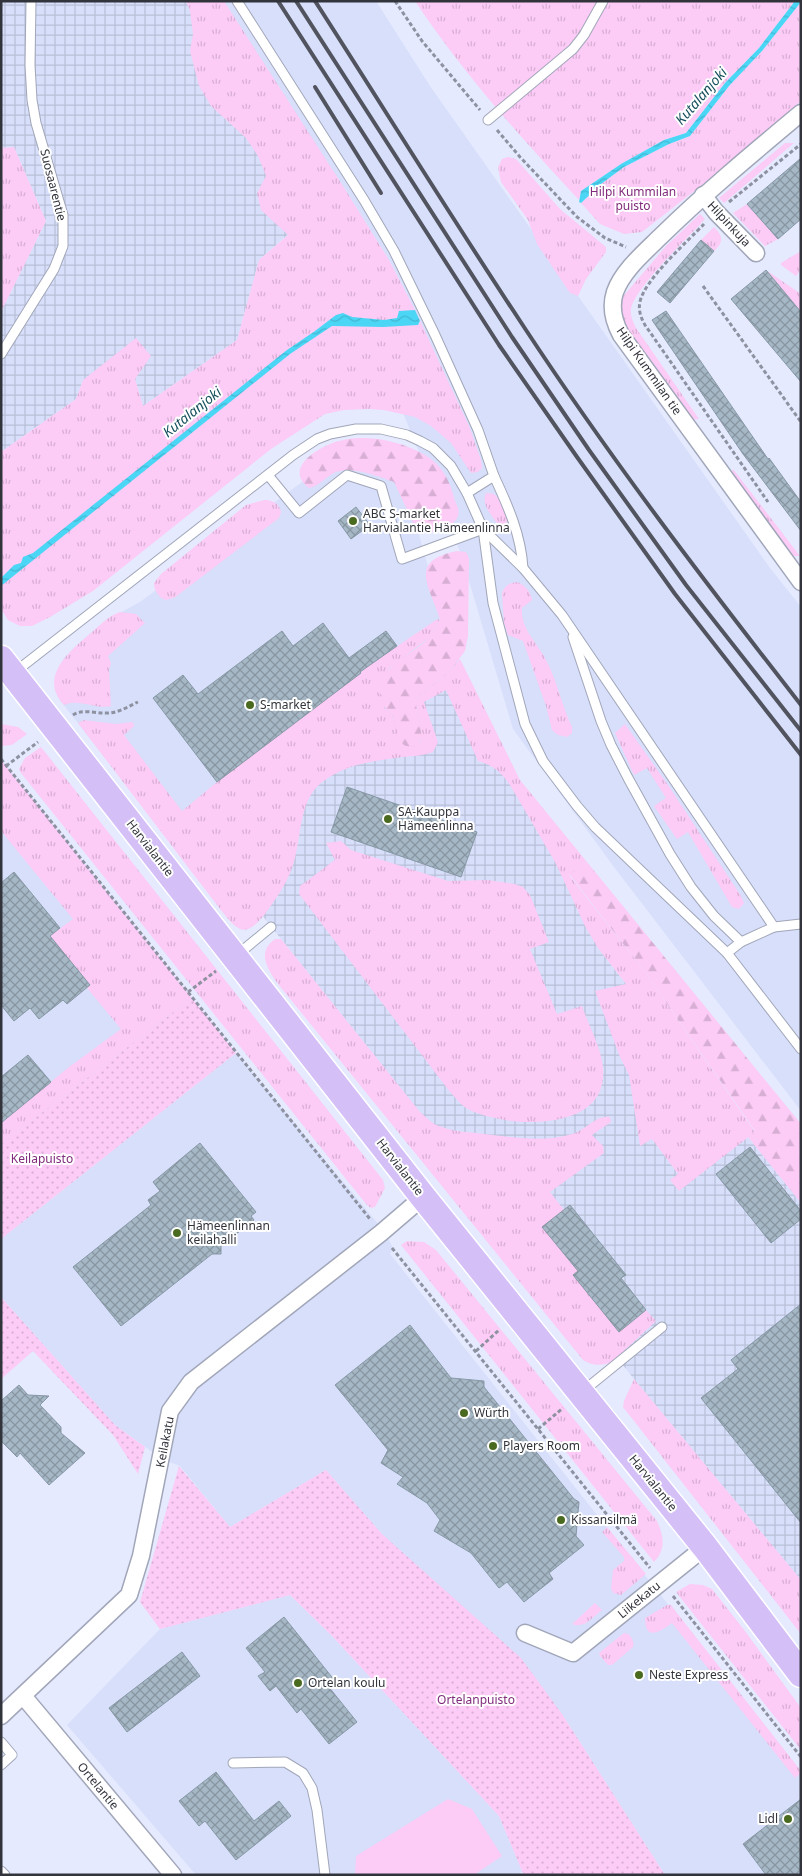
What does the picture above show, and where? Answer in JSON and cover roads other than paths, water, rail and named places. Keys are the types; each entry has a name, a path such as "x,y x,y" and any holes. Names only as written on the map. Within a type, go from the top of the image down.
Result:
{"main road":[{"name":"Harvialantie","path":"5,671 55,728 423,1197 705,1547 801,1674"}],"street":[{"name":"Hilpi Kummilan tie","path":"800,579 616,327 613,312 615,292 626,274 643,254 703,195 801,113"},
{"name":"Hilpinkuja","path":"703,195 716,212 756,252"},
{"name":"Keilakatu","path":"1,1716 24,1697 129,1595 141,1556 170,1411 191,1382 381,1234 423,1197"},
{"name":"Liikekatu","path":"525,1633 573,1653 705,1547"},
{"name":"Ortelantie","path":"24,1697 168,1873"}],"lane":[{"name":"Suosaarentie","path":"1,354 54,269 63,246 63,216 36,123 32,100 30,65 31,1"},
{"path":"236,1 364,200 394,251 436,335 478,430 494,476 518,534 524,568"},
{"path":"488,120 573,49 584,35 603,1"},
{"path":"5,671 317,439 356,428 381,429 406,435 433,448 451,466 483,529 493,603 519,707 532,741 543,761 595,827 727,953 801,1049"},
{"path":"268,475 299,513 346,475 381,486 402,558 483,529"},
{"path":"466,493 494,476"},
{"path":"483,529 524,568 569,626 774,927"},
{"path":"569,626 601,721 628,778 670,854 691,887 714,916 741,942"},
{"path":"727,953 741,942 774,927 801,924"},
{"path":"235,957 271,927"},
{"path":"581,1393 662,1327"},
{"path":"1,1742 12,1755 1,1765"},
{"path":"233,1763 285,1762 303,1772 312,1788 318,1810 325,1875"},
{"path":"1,1871 5,1875"}],"water":[{"path":"795,1 801,2 762,51 729,86 690,136 669,144 624,167 601,184 581,203 579,202 581,191 621,164 664,140 686,133 725,83 759,48"},
{"path":"415,310 420,321 418,325 383,327 332,326 290,354 1,586 1,578 14,565 21,563 23,557 33,553 287,350 336,315 343,313 352,317 384,320 397,318 399,311"}],"railway":[{"path":"278,1 499,345 675,594 801,755"},
{"path":"296,1 512,337 589,450 686,585 801,731"},
{"path":"315,1 471,246 590,424 659,519 801,705"},
{"path":"315,87 381,193"}],"place":[{"name":"ABC S-market Harvialantie Hämeenlinna","path":"353,521"},
{"name":"S-market","path":"250,705"},
{"name":"SA-Kauppa Hämeenlinna","path":"388,819"},
{"name":"Hämeenlinnan keilahalli","path":"177,1233"},
{"name":"Würth","path":"464,1413"},
{"name":"Players Room","path":"493,1446"},
{"name":"Kissansilmä","path":"561,1520"},
{"name":"Neste Express","path":"639,1675"},
{"name":"Ortelan koulu","path":"298,1683"},
{"name":"Lidl","path":"788,1819"}],"water label":[{"name":"Kutalanjoki","path":"701,96"},
{"name":"Kutalanjoki","path":"192,412"}],"park label":[{"name":"Hilpi Kummilan puisto","path":"633,199"},
{"name":"Keilapuisto","path":"42,1159"},
{"name":"Ortelanpuisto","path":"476,1700"}]}
